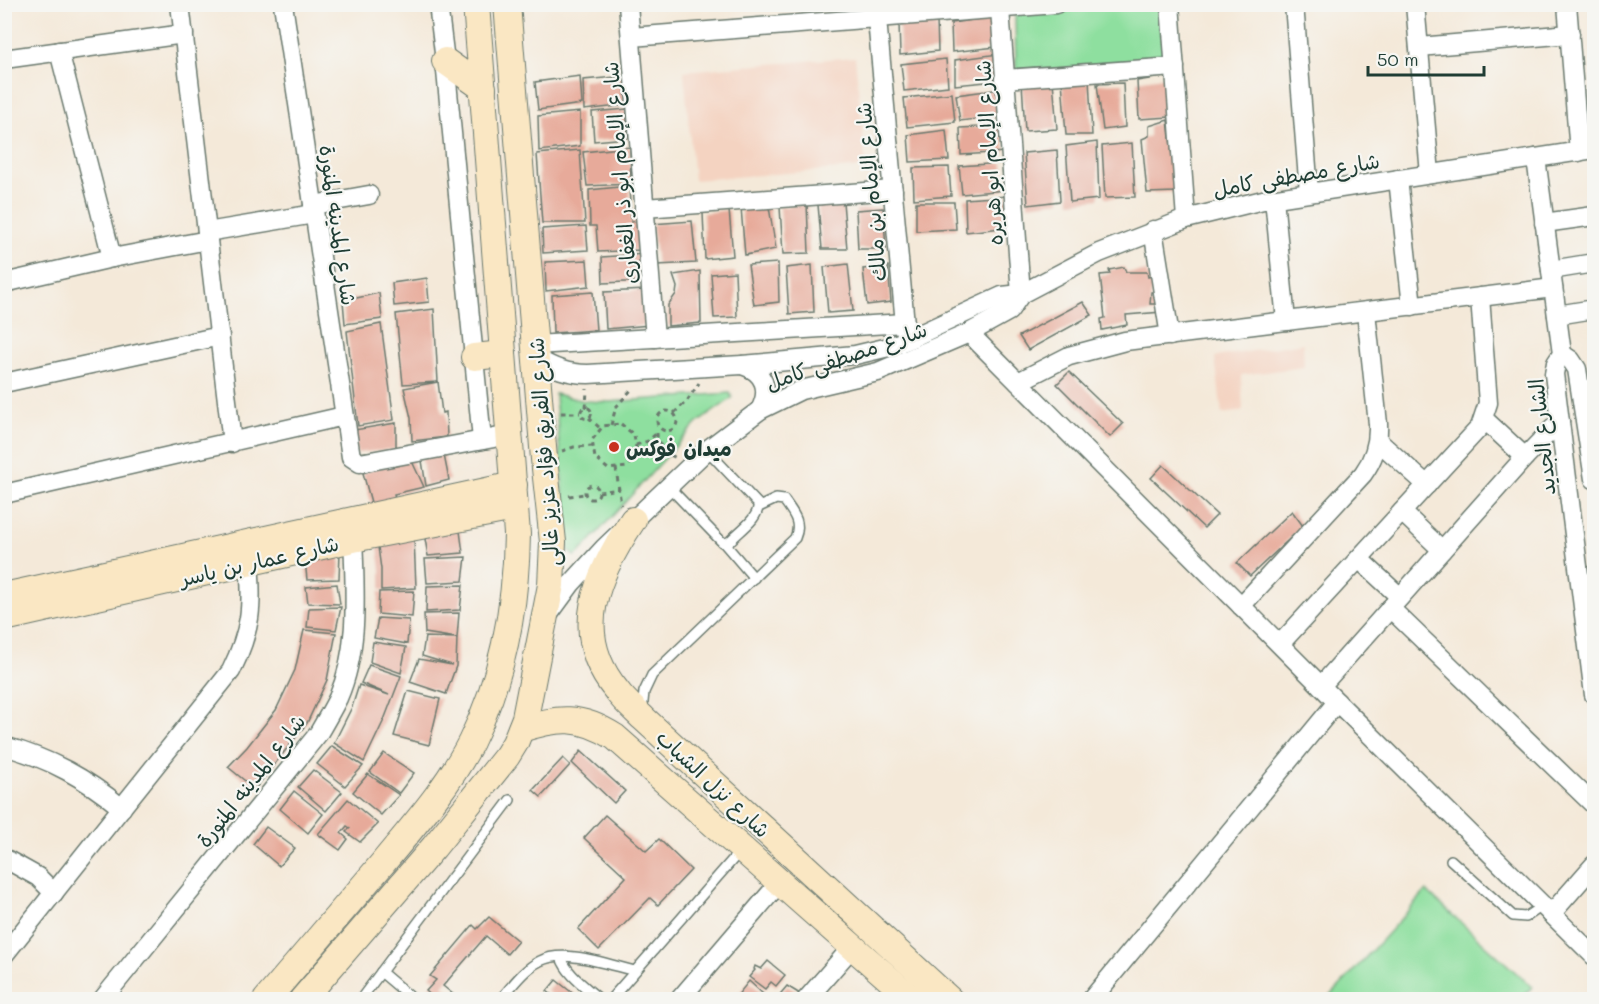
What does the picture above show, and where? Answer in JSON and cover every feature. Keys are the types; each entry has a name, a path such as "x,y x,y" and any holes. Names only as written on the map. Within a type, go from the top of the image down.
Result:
{"street":[{"path":"180,4 232,443"},
{"name":"شارع المدينه المنورة","path":"283,4 344,416 353,460 360,463 482,440"},
{"path":"438,4 482,440 510,435"},
{"name":"شارع الفريق فؤاد عزيز غالى","path":"266,999 413,827 459,764 482,717 506,638 515,585 517,534 476,4"},
{"name":"شارع الفريق فؤاد عزيز غالى","path":"302,999 434,847 507,756 521,729 551,585 553,542 544,459 507,4"},
{"name":"شارع الإمام ابو ذر الغفارى","path":"628,4 655,338"},
{"path":"631,37 1056,4"},
{"path":"1170,4 1186,219"},
{"path":"1294,4 1309,192"},
{"path":"1415,4 1430,174"},
{"path":"1567,4 1587,150"},
{"name":"شارع الإمام ابو هريره","path":"1000,9 1021,294"},
{"name":"شارع الإمام بن مالك","path":"877,19 908,360"},
{"path":"4,59 184,34"},
{"path":"1419,47 1570,34"},
{"path":"58,51 112,258"},
{"path":"445,61 483,88"},
{"path":"1004,79 1175,67"},
{"name":"شارع مصطفى كامل","path":"543,623 581,572 707,450 760,410 791,393 864,376 908,360 969,333 1009,311 1021,294 1099,253 1153,230 1237,205 1587,150"},
{"name":"الشارع الجديد","path":"1536,158 1562,354 1556,363 1554,374 1592,655 1594,695"},
{"path":"1398,179 1412,306"},
{"path":"644,208 893,190"},
{"path":"4,283 208,236 369,195"},
{"path":"1274,198 1286,321"},
{"path":"1544,223 1594,216"},
{"path":"1153,230 1170,336"},
{"path":"1551,270 1594,263"},
{"path":"1018,382 1052,363 1088,350 1125,341 1553,288"},
{"name":"شارع مصطفى كامل","path":"536,351 556,369 577,374 742,365 855,355 906,332 996,298 1008,294 1021,294"},
{"path":"1280,644 1475,433 1484,419 1488,395 1480,297"},
{"path":"1557,315 1594,309"},
{"path":"1241,606 1363,474 1373,459 1378,441 1378,424 1366,312"},
{"path":"536,351 655,338 906,332"},
{"path":"969,333 1594,956"},
{"path":"4,383 220,336"},
{"path":"474,357 503,354"},
{"name":"الشارع الجديد","path":"1562,354 1571,360 1577,369 1591,430 1594,478"},
{"path":"742,365 759,374 764,382 765,401 760,410"},
{"path":"4,494 344,416"},
{"path":"1484,419 1525,457"},
{"path":"1321,686 1525,457 1560,421"},
{"path":"1378,441 1427,485"},
{"name":"شارع عمار بن ياسر","path":"4,596 514,496"},
{"path":"1402,512 1442,550"},
{"name":"شارع نزل الشباب","path":"628,526 600,578 591,609 596,653 608,679 617,692 643,717 950,999"},
{"name":"شارع المدينه المنورة","path":"102,999 318,734 339,696 350,656 354,614 352,529"},
{"name":"شارع عمار بن ياسر","path":"4,618 249,563 352,529"},
{"path":"1359,559 1395,603 1594,805"},
{"path":"4,955 231,671 243,646 250,619 249,563"},
{"path":"1091,999 1337,702"},
{"name":"شارع نزل الشباب","path":"521,729 557,720 588,723 615,737 853,946 903,996"},
{"path":"4,746 32,754 65,768 96,787 122,808"},
{"path":"413,827 413,832 419,842 434,847"},
{"path":"743,849 762,827"},
{"path":"4,858 38,877 54,893"},
{"path":"1547,910 1594,865"},
{"path":"679,999 780,882"},
{"path":"355,895 371,902 373,917"},
{"path":"806,999 853,946"}],"lane":[{"path":"707,450 759,507"},
{"path":"669,487 724,543 754,578"},
{"path":"643,717 644,692 652,675 795,538 798,526 795,515 782,499 776,499 759,507 756,515 728,542 724,543"},
{"path":"360,999 510,800"},
{"path":"610,999 743,849"},
{"path":"1451,860 1513,915 1526,918 1547,910"},
{"path":"500,999 526,971 539,961 550,957 580,958 635,971"},
{"path":"561,957 570,973 600,999"},
{"path":"381,972 414,999"}],"path":[{"path":"674,413 693,393 710,366"},
{"path":"611,425 621,399 652,370"},
{"path":"661,428 658,420 662,412 674,413"},
{"path":"661,428 669,430 676,425 674,413"},
{"path":"589,418 601,429"},
{"path":"621,424 634,435 637,453 627,467 608,469 595,458 592,440 601,429 603,426 621,424"},
{"path":"636,445 648,441 661,428"},
{"path":"657,433 657,438 665,451 693,464"},
{"path":"544,459 574,447 593,446"},
{"path":"616,468 628,526"},
{"path":"589,485 596,486 599,492 596,498 592,499 585,494 586,487 589,485"},
{"path":"599,492 620,489"}],"shaded area":[{"path":"855,57 866,167 694,180 684,71"},
{"path":"1303,343 1304,367 1241,375 1243,411 1222,414 1215,357"}],"green space":[{"path":"1088,5 1161,5 1164,64 1016,73 1015,10"},
{"path":"730,393 732,398 696,424 580,552 575,556 568,550 555,394 585,401 609,402"},
{"path":"1426,891 1532,987 1521,999 1328,999"}],"building":[{"path":"995,17 996,47 952,52 951,23"},
{"path":"937,20 938,51 900,55 899,23"},
{"path":"998,54 997,81 955,85 955,60"},
{"path":"946,59 948,86 904,91 901,64"},
{"path":"580,76 582,104 538,110 535,82"},
{"path":"627,76 627,105 584,110 583,80"},
{"path":"1168,76 1170,117 1139,119 1137,81"},
{"path":"1089,79 1092,135 1066,135 1062,80"},
{"path":"1053,81 1057,129 1025,131 1022,83"},
{"path":"1123,83 1125,127 1103,130 1097,84"},
{"path":"1001,89 1001,116 960,121 956,95"},
{"path":"952,93 955,122 907,127 904,98"},
{"path":"627,109 627,138 594,141 592,112"},
{"path":"580,112 580,146 539,151 538,116"},
{"path":"1168,120 1176,192 1147,193 1142,139 1149,136 1149,126"},
{"path":"1001,126 1005,152 961,155 960,128"},
{"path":"946,130 949,160 910,162 908,135"},
{"path":"1097,142 1099,199 1070,202 1066,146"},
{"path":"1132,143 1135,197 1105,198 1102,146"},
{"path":"630,147 631,184 587,186 583,152"},
{"path":"580,150 585,223 542,223 537,154"},
{"path":"1057,150 1060,201 1028,205 1024,153"},
{"path":"1003,163 1005,190 962,194 959,166"},
{"path":"949,167 951,196 914,199 913,168"},
{"path":"629,186 631,222 641,221 642,250 598,252 596,226 590,226 589,190"},
{"path":"1008,196 1010,227 966,232 965,199"},
{"path":"843,202 847,249 822,249 818,205"},
{"path":"916,202 954,202 956,229 916,231"},
{"path":"807,204 809,253 783,254 780,207"},
{"path":"769,207 776,249 745,255 741,208"},
{"path":"883,208 886,249 858,249 856,210"},
{"path":"729,210 733,256 705,259 703,213"},
{"path":"692,221 696,263 657,265 652,224"},
{"path":"586,226 588,250 543,253 542,229"},
{"path":"645,254 648,281 603,283 602,257"},
{"path":"587,260 589,286 546,291 545,262"},
{"path":"778,263 779,302 754,305 748,265"},
{"path":"848,264 853,311 828,313 824,267"},
{"path":"812,265 814,312 789,314 786,268"},
{"path":"888,266 891,302 867,305 863,269"},
{"path":"1124,267 1126,272 1147,272 1148,277 1152,276 1156,292 1151,292 1150,304 1161,304 1162,312 1126,315 1127,325 1102,330 1101,319 1105,318 1100,275 1110,274 1109,270"},
{"path":"700,271 701,323 668,326 668,305 676,294 677,287 673,275"},
{"path":"735,272 737,317 714,318 711,274"},
{"path":"427,278 429,302 394,306 392,283"},
{"path":"646,290 650,325 606,329 604,292"},
{"path":"593,292 596,330 553,333 552,295"},
{"path":"379,293 382,319 345,324 343,301"},
{"path":"1083,302 1092,315 1028,350 1019,336"},
{"path":"434,309 438,382 403,384 396,314"},
{"path":"381,324 394,420 358,426 347,331"},
{"path":"1069,372 1123,424 1110,437 1057,384"},
{"path":"438,382 442,413 446,412 447,437 412,441 411,418 404,388"},
{"path":"396,423 396,449 357,453 354,430"},
{"path":"443,450 449,480 426,486 421,454"},
{"path":"410,457 424,487 394,494 395,499 372,506 363,473"},
{"path":"1163,465 1217,515 1204,528 1151,478"},
{"path":"1292,511 1303,526 1250,576 1237,563"},
{"path":"460,531 463,553 428,556 424,533"},
{"path":"414,538 416,588 381,590 378,547"},
{"path":"340,552 339,579 307,580 305,559"},
{"path":"466,557 463,581 427,583 425,559"},
{"path":"337,584 340,604 308,603 306,587"},
{"path":"463,585 460,610 426,612 427,586"},
{"path":"414,591 412,617 378,614 379,592"},
{"path":"341,607 336,630 307,627 309,608"},
{"path":"459,613 457,638 425,633 424,614"},
{"path":"378,618 409,620 407,644 374,638"},
{"path":"304,630 336,633 327,680 307,723 255,789 228,767 276,710 295,670"},
{"path":"425,637 457,638 456,666 446,694 410,682 419,659 452,665 422,656"},
{"path":"373,642 406,647 401,673 370,662"},
{"path":"369,665 401,676 364,762 334,743 352,707 359,685 389,695 361,683"},
{"path":"408,691 440,699 429,745 394,736"},
{"path":"332,746 363,766 345,786 317,764"},
{"path":"581,751 625,791 614,803 572,763"},
{"path":"384,753 414,773 399,793 370,772"},
{"path":"563,758 570,765 541,797 533,790"},
{"path":"313,770 342,792 326,811 298,787"},
{"path":"368,774 399,795 381,815 353,792"},
{"path":"294,791 323,814 308,833 280,809"},
{"path":"348,799 378,824 360,842 346,832 350,828 347,826 341,833 348,839 340,850 318,834"},
{"path":"605,815 646,851 659,839 691,870 658,905 650,898 599,950 578,929 626,877 584,838"},
{"path":"266,827 295,848 279,866 253,844"},
{"path":"489,917 518,941 507,954 486,936 443,986 459,999 435,999 426,991 436,980 430,976 473,925 477,929"},
{"path":"768,961 785,975 776,986 771,982 765,989 749,977 755,970 755,966 761,969"},
{"path":"556,980 580,999 557,999 547,991"},
{"path":"749,981 763,994 758,999 736,997"},
{"path":"787,986 800,994 795,999 776,999"},
{"path":"824,991 833,999 817,999"}],"place":[{"name":"ميدان فوكس","path":"614,447"}]}
